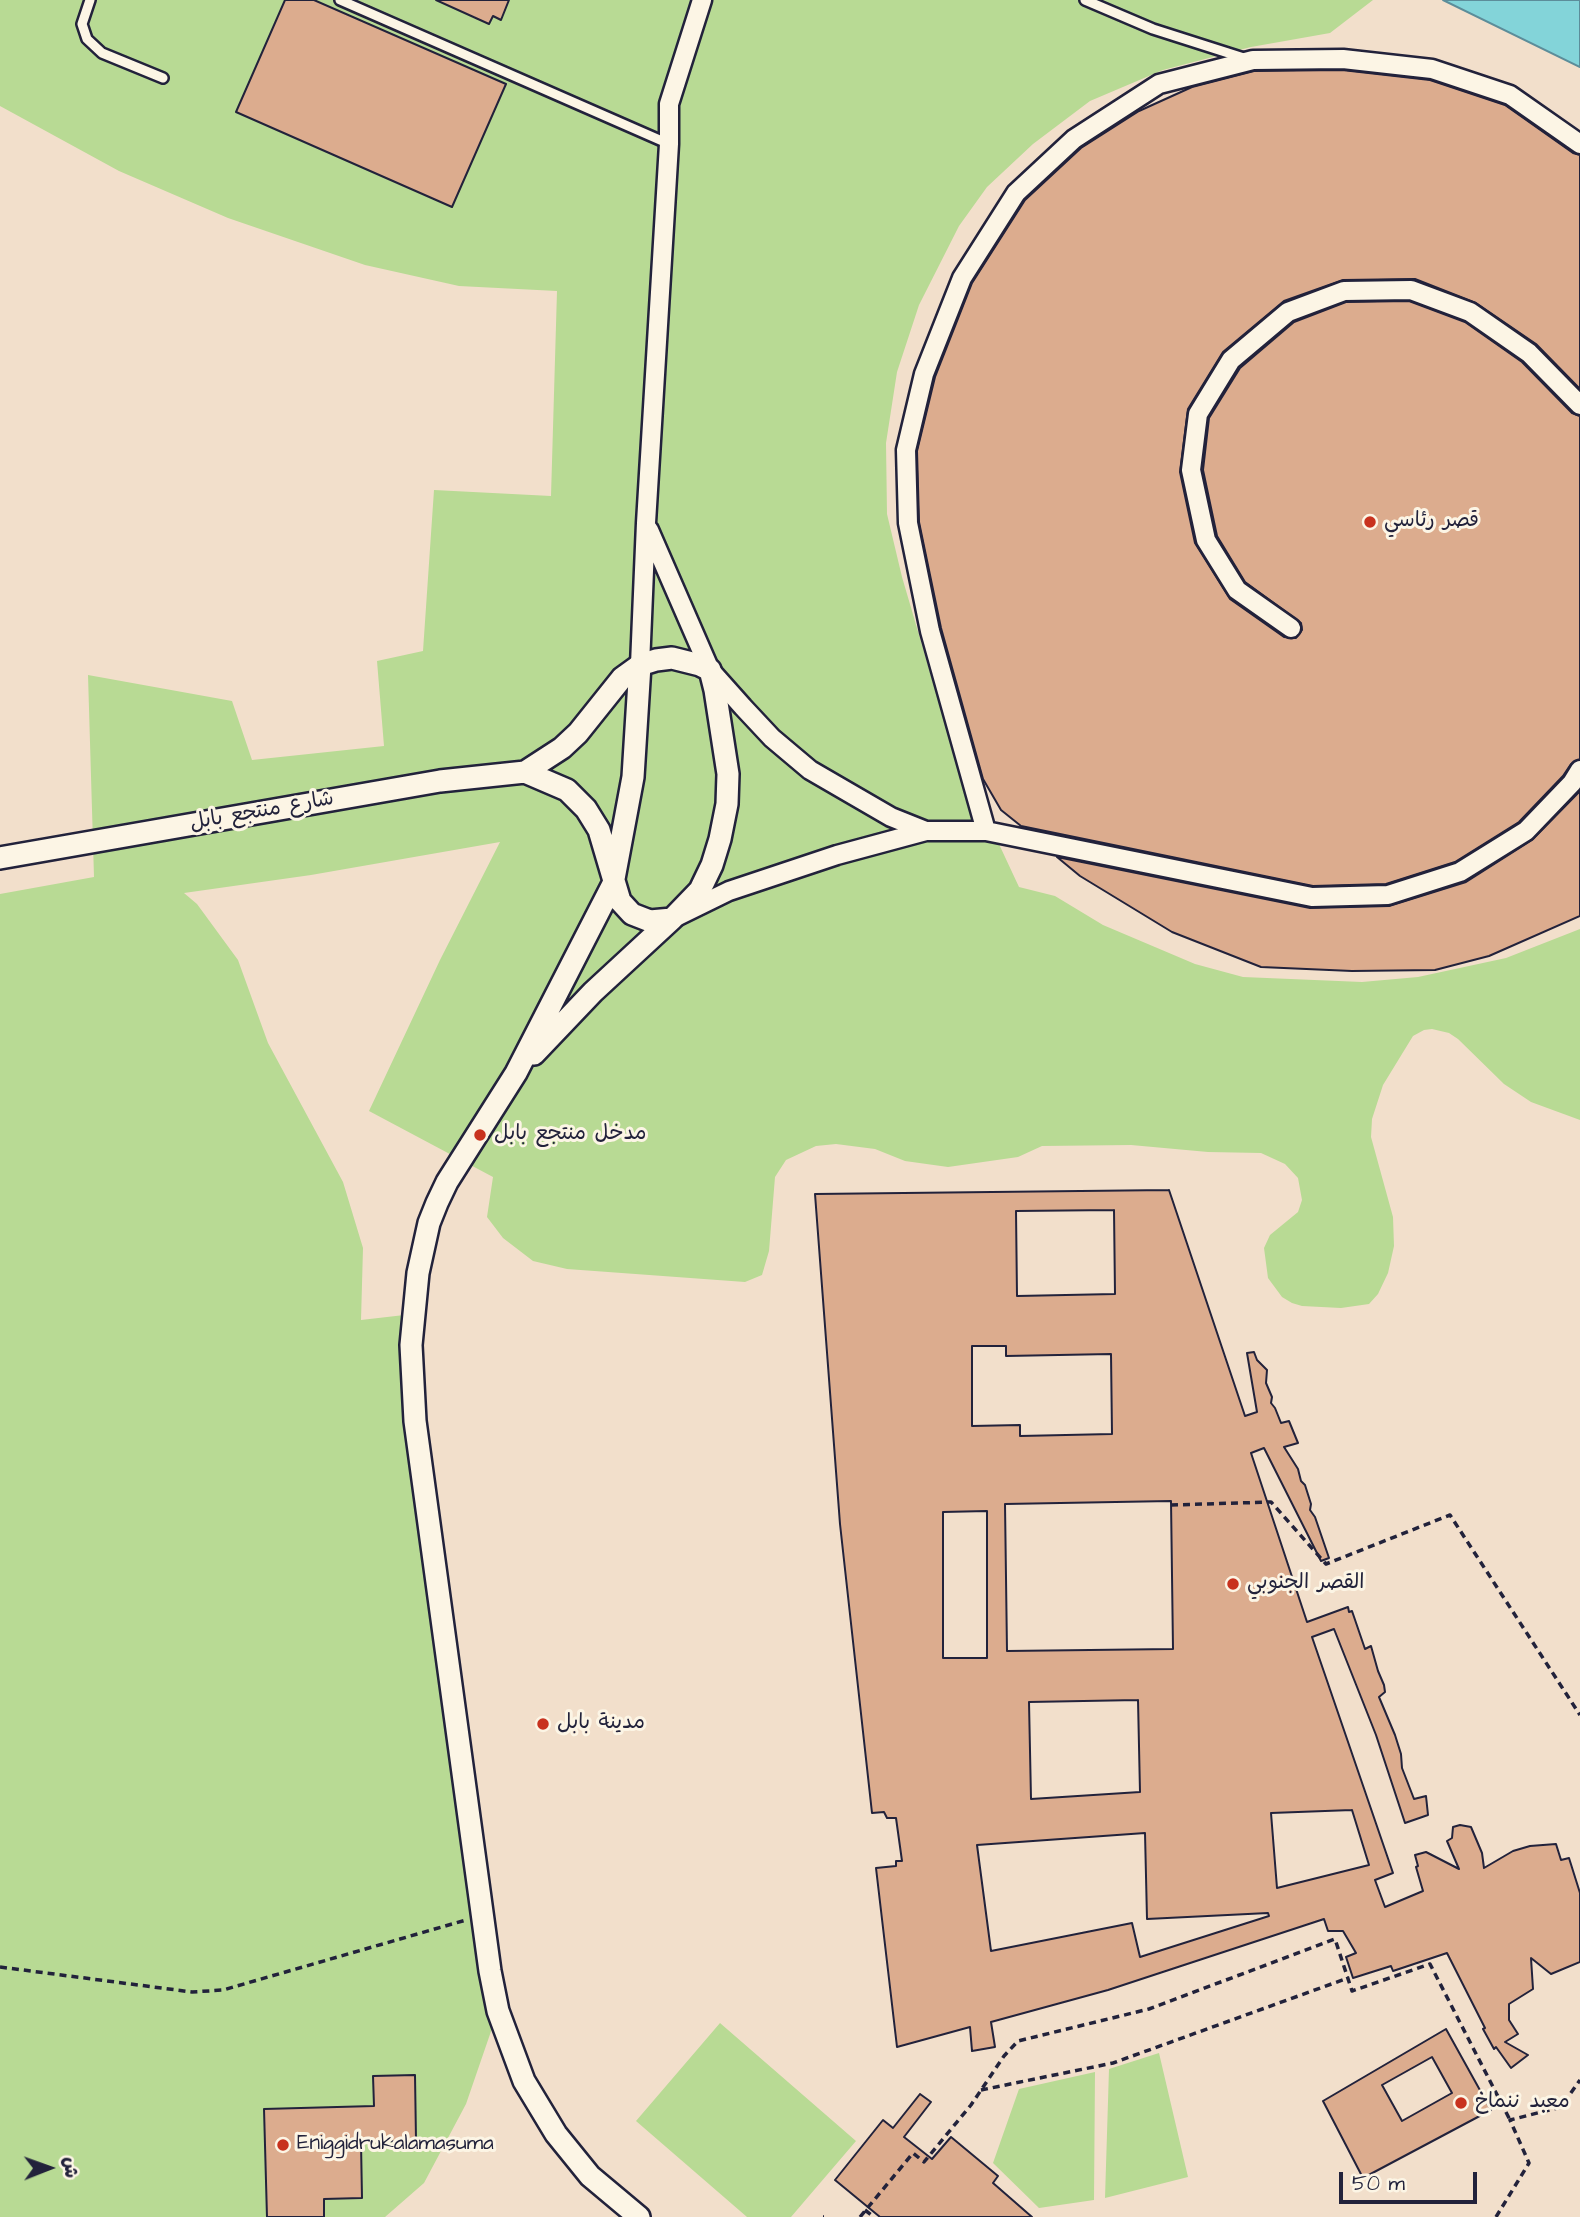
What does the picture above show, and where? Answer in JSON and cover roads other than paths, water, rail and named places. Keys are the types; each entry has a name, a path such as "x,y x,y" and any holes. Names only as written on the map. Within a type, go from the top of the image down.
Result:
{"street":[{"path":"639,2217 601,2187 578,2164 532,2097 517,2065 498,2011 482,1916 415,1422 411,1383 412,1338 418,1273 429,1223 437,1203 447,1182 516,1073 613,884 632,777 669,145 669,104 702,0"},
{"path":"986,831 930,631 908,523 906,450 924,374 962,278 1016,194 1074,139 1159,85 1253,60 1343,59 1432,68 1510,95 1580,144"},
{"path":"1291,628 1237,590 1206,540 1191,470 1198,414 1231,360 1288,312 1344,291 1411,290 1469,312 1529,353 1580,405"},
{"path":"516,1073 593,992 700,890 720,839 727,804 728,774 725,741 709,670 646,523"},
{"path":"640,665 672,658 686,660 709,670 772,738 810,770 891,817 926,831"},
{"name":"شارع منتجع بابل","path":"0,858 440,781 525,772 562,748 578,733 622,678 640,665"},
{"path":"672,919 729,891 779,873 926,831 986,831 1312,897 1388,895 1460,872 1526,831 1572,783 1580,770"},
{"name":"شارع منتجع بابل","path":"525,772 566,790 586,809 599,830 620,901 632,914 650,921 672,919"}],"lane":[{"path":"90,0 82,24 87,39 102,53 163,78"},
{"path":"340,0 669,145"},
{"path":"1085,0 1153,29 1253,60"}],"water":[{"path":"1443,0 1580,0 1580,67"}],"place":[{"name":"قصر رئاسي","path":"1370,522"},
{"name":"مدخل منتجع بابل","path":"480,1135"},
{"name":"القصر الجنوبي","path":"1233,1584"},
{"name":"مدينة بابل","path":"543,1724"},
{"name":"معبد ننماخ","path":"1461,2103"},
{"name":"Eniggidrukalamasuma","path":"283,2145"}]}
